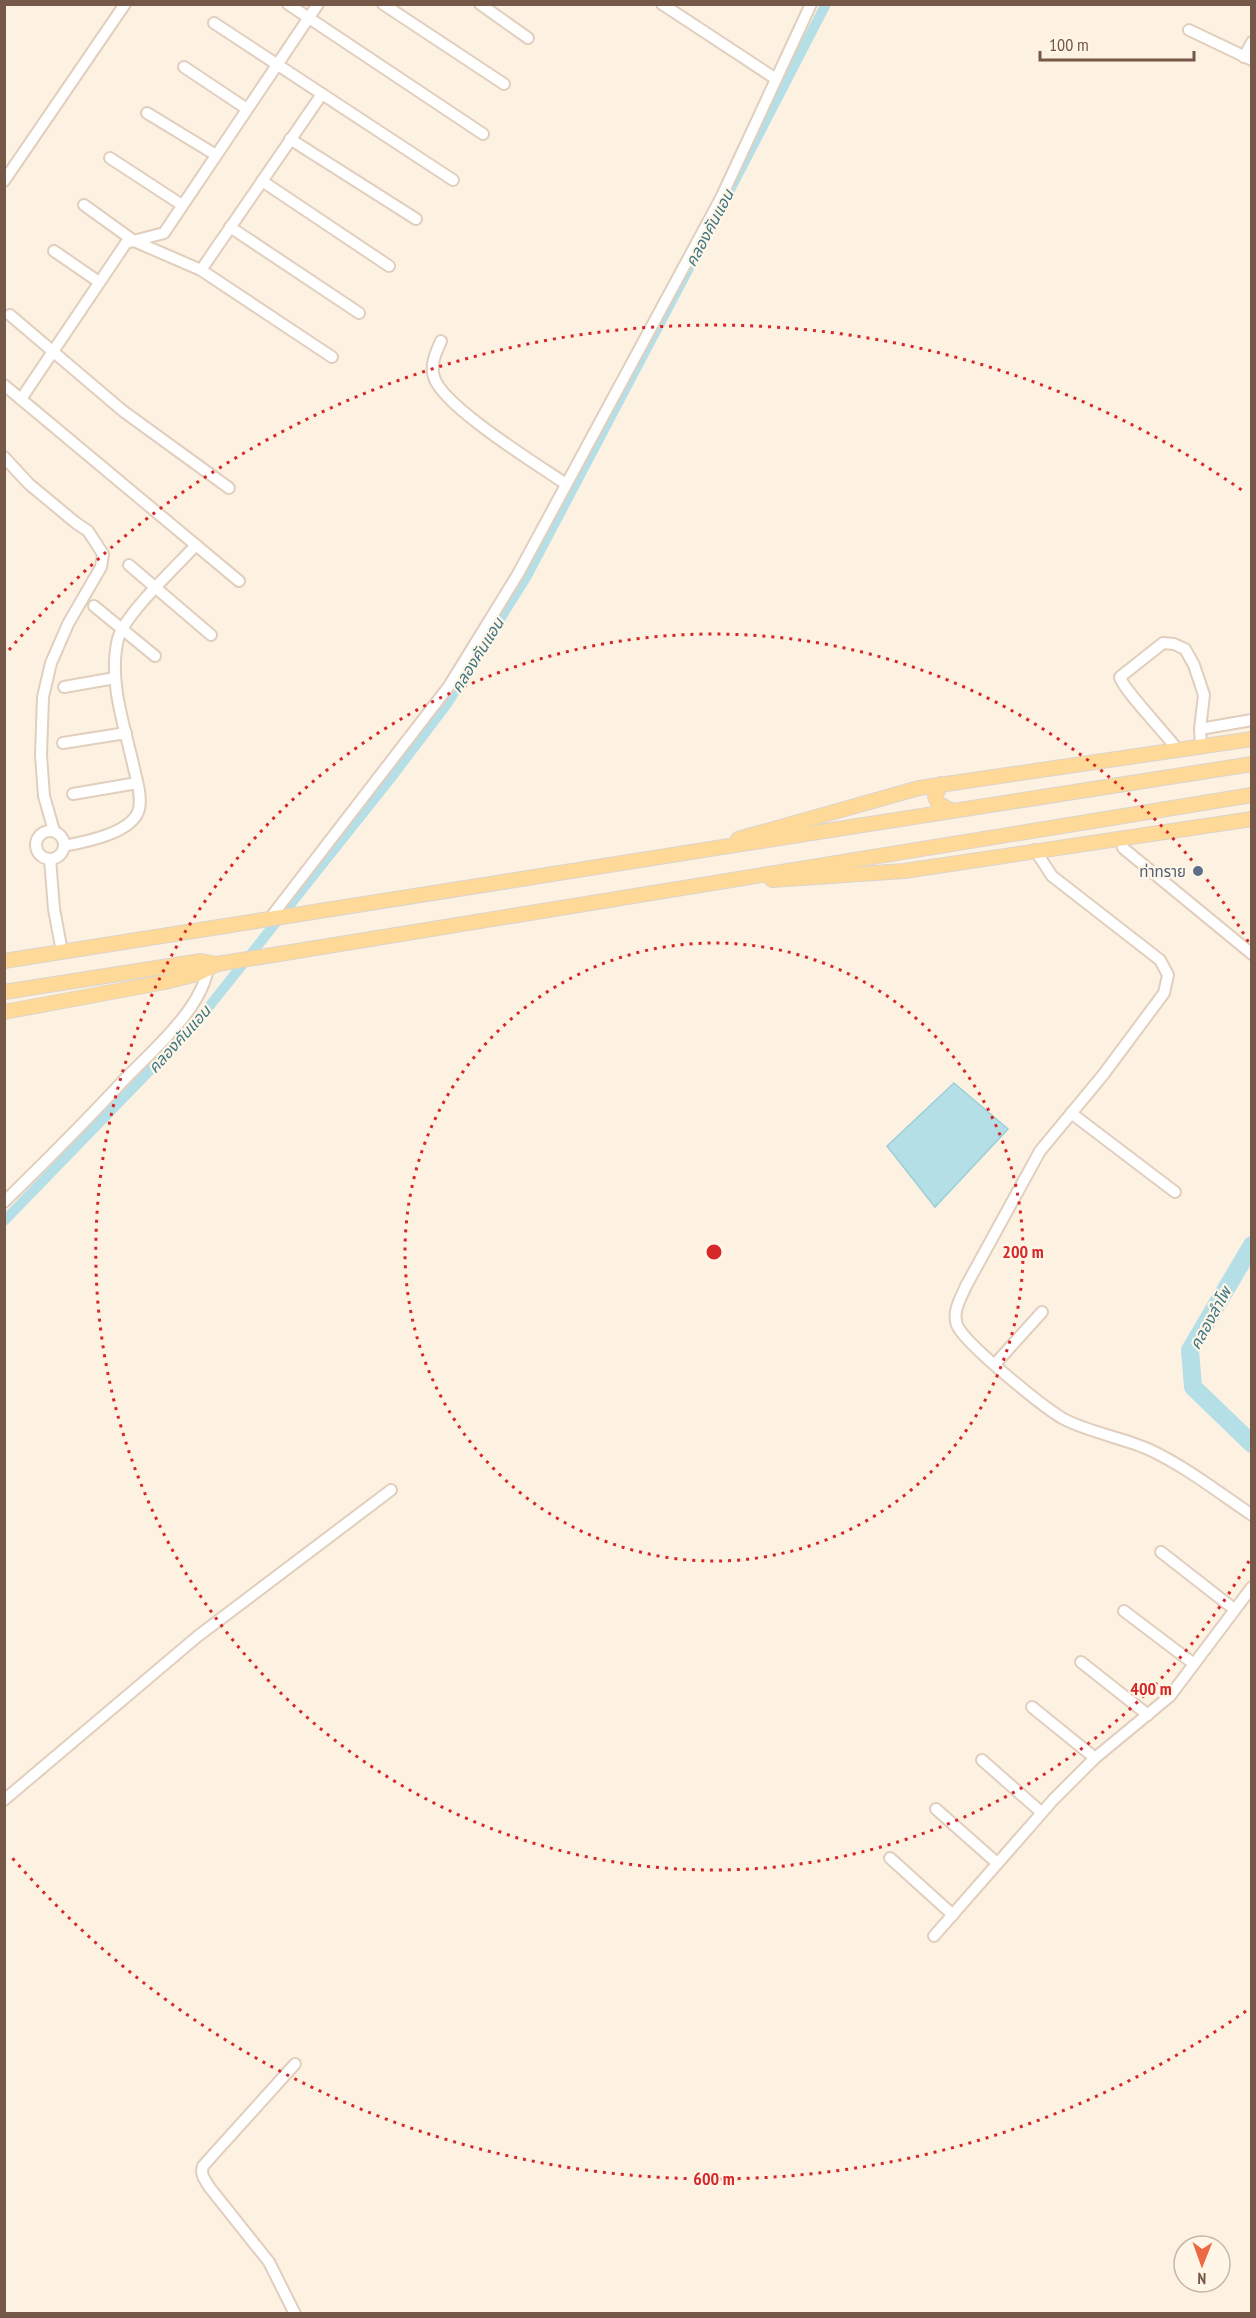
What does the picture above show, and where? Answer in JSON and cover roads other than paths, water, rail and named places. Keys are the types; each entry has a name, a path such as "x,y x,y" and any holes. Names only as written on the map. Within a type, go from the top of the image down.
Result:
{"main road":[{"path":"717,849 744,836 879,798 941,784 1251,738"},
{"path":"4,961 275,916 717,849 1251,764"},
{"path":"941,784 934,797 938,803 951,810"},
{"path":"4,992 279,954 1251,795"},
{"path":"684,887 904,871 1251,819"},
{"path":"928,847 924,858 927,864 933,866"},
{"path":"4,1012 165,982 215,964"}],"street":[{"path":"4,181 125,4"},
{"path":"288,4 483,134"},
{"path":"21,399 126,243 164,233 318,4"},
{"path":"383,4 504,84"},
{"path":"480,4 528,38"},
{"path":"662,4 776,79"},
{"path":"275,916 449,686 518,574 720,198 811,4"},
{"path":"214,23 453,180"},
{"path":"1189,30 1248,59 1251,42"},
{"path":"184,67 247,109"},
{"path":"201,270 322,94"},
{"path":"147,113 216,155"},
{"path":"290,139 416,219"},
{"path":"111,158 182,205"},
{"path":"262,181 389,266"},
{"path":"84,205 134,241 201,270 332,357"},
{"path":"230,227 359,313"},
{"path":"54,251 99,282"},
{"path":"10,315 123,411 229,488"},
{"path":"441,341 433,367 434,377 446,396 478,423 566,484"},
{"path":"4,385 239,581"},
{"path":"4,457 29,484 67,517 88,531 103,554 101,567 68,624 55,653 43,697 41,755 44,796 54,831 62,837 64,846 60,855 50,859 39,854 36,841 41,833 54,831"},
{"path":"64,846 104,838 128,823 139,810 137,783 115,678 114,664 118,636 133,614 196,545"},
{"path":"129,565 211,635"},
{"path":"94,606 154,656"},
{"path":"1177,748 1124,687 1120,677 1163,643 1174,644 1185,649 1194,665 1204,695 1200,729 1201,745"},
{"path":"64,687 115,678"},
{"path":"1200,729 1251,720"},
{"path":"63,743 126,733"},
{"path":"73,794 137,783"},
{"path":"1120,838 1123,848 1251,954"},
{"path":"1035,850 1052,876 1160,960 1168,975 1164,993 1040,1151 956,1308 956,1323 964,1337 1034,1397 1063,1418 1148,1449 1184,1468 1251,1515"},
{"path":"50,859 54,909 62,952"},
{"path":"4,1202 84,1123 180,1021 215,964"},
{"path":"1071,1113 1175,1192"},
{"path":"995,1364 1042,1312"},
{"path":"4,1800 198,1636 391,1490"},
{"path":"1161,1552 1234,1609"},
{"path":"934,1936 1041,1812 1095,1758 1170,1696 1251,1587"},
{"path":"1124,1611 1194,1664"},
{"path":"1081,1662 1148,1715"},
{"path":"1032,1707 1095,1758"},
{"path":"982,1760 1041,1812"},
{"path":"936,1809 997,1863"},
{"path":"890,1858 953,1915"},
{"path":"295,2064 203,2166 201,2175 269,2262 295,2313"}],"water":[{"path":"954,1083 1008,1129 935,1207 887,1146"}],"waterway":[{"name":"คลองคันแอน","path":"729,192 826,4"},
{"name":"คลองคันแอน","path":"4,1221 196,1023 447,704 527,576 708,232"},
{"name":"คลองลำโพ","path":"1252,1245 1190,1350 1193,1387 1252,1444"}],"place":[{"name":"ท่าทราย","path":"1198,871"}]}
